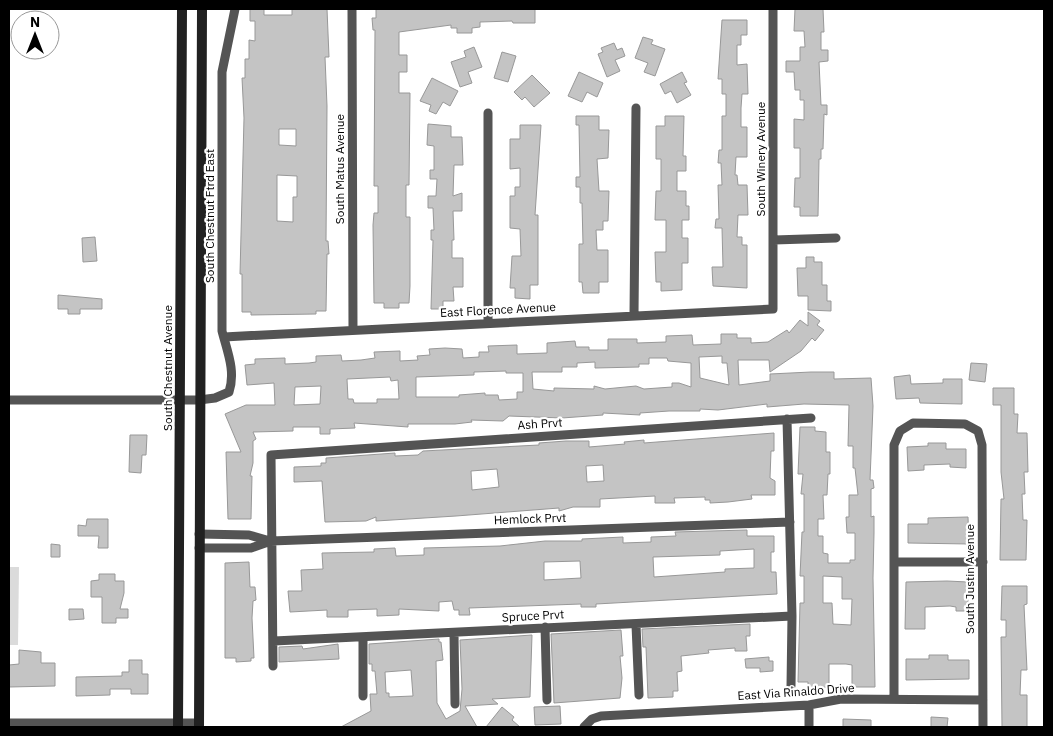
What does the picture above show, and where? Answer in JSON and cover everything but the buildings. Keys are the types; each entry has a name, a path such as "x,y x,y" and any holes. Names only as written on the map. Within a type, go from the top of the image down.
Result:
{"main road":[{"name":"South Chestnut Avenue","path":"178,725 182,9"},
{"path":"199,725 202,9"}],"street":[{"name":"South Chestnut Ftrd East","path":"199,400 215,398 229,392 232,382 232,370 224,337 222,72 235,9"},
{"name":"South Matus Avenue","path":"352,9 353,330"},
{"name":"South Winery Avenue","path":"773,9 773,308"},
{"path":"634,315 636,108"},
{"path":"488,113 488,323"},
{"path":"774,240 836,238"},
{"name":"East Florence Avenue","path":"224,337 773,308"},
{"path":"9,400 199,400"},
{"name":"Ash Prvt","path":"271,541 271,455 812,418"},
{"path":"787,419 792,616 791,686"},
{"name":"South Justin Avenue","path":"894,562 894,445 900,430 913,423 948,423 965,424 978,431 982,445 983,727"},
{"name":"Hemlock Prvt","path":"199,548 251,548 271,541 790,522"},
{"name":"Hemlock Prvt","path":"199,534 249,534 271,541"},
{"path":"271,541 273,666"},
{"path":"894,699 894,562 983,562"},
{"name":"Spruce Prvt","path":"274,640 363,638 545,627 636,625 792,616"},
{"path":"636,625 639,695"},
{"path":"545,627 547,700"},
{"path":"454,632 455,704"},
{"path":"363,638 363,696"},
{"name":"East Via Rinaldo Drive","path":"584,726 592,719 601,716 809,705 840,699 983,700"},
{"path":"809,705 809,727"},
{"path":"9,722 20,725 199,725"}],"shaded area":[{"path":"9,567 19,567 18,645 9,645"}]}
